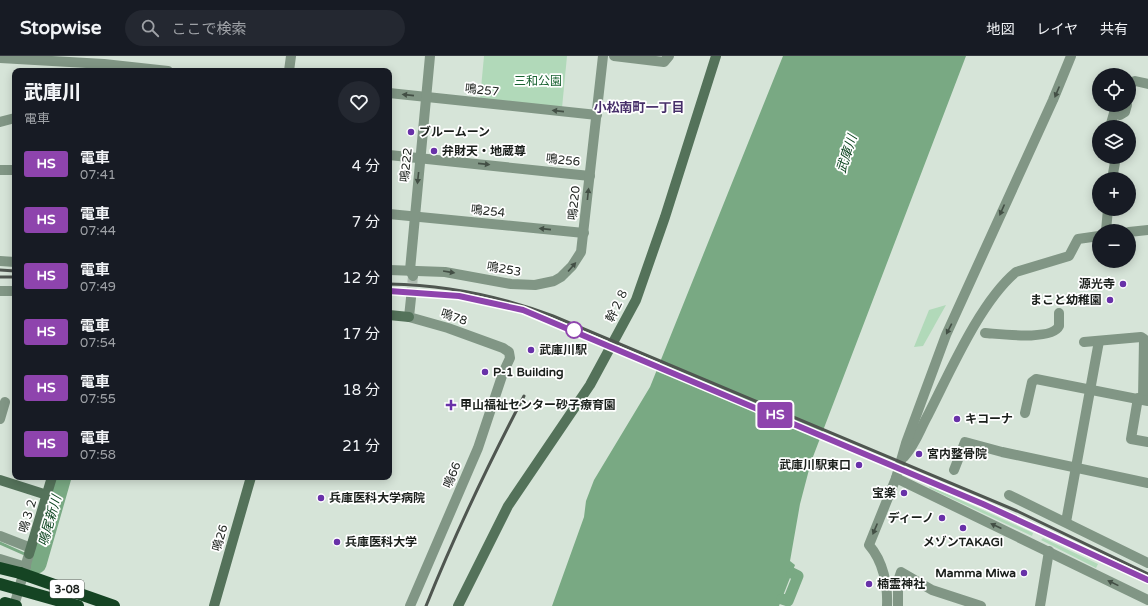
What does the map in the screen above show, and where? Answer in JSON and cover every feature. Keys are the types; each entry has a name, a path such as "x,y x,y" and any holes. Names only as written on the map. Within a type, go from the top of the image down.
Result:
{"highway":[{"name":"3-08","path":"0,568 20,573 114,606"},
{"path":"0,584 78,606"},
{"path":"0,592 59,606"},
{"path":"0,601 15,606"}],"street":[{"path":"289,68 291,56"},
{"name":"鳴222","path":"411,273 414,216 430,56"},
{"name":"鳴220","path":"584,233 603,56"},
{"path":"614,56 664,62 669,56"},
{"name":"幹２８","path":"458,606 508,506 590,384 636,300 665,217 716,56"},
{"path":"887,606 888,588 885,578 874,551 868,545 896,478 908,438 946,335 1053,100 1071,56"},
{"path":"0,58 104,64 141,68"},
{"path":"1136,81 1148,84"},
{"name":"鳴257","path":"392,93 597,114"},
{"path":"1112,120 1114,113 1120,115 1125,112"},
{"path":"0,122 12,119"},
{"name":"鳴256","path":"392,155 590,176"},
{"path":"0,170 12,170"},
{"name":"鳴254","path":"392,214 584,233"},
{"path":"1136,231 1148,230"},
{"name":"鳴253","path":"392,270 411,273 445,272 524,286 546,283 561,277 575,263 582,252 584,233"},
{"path":"903,457 915,444 926,418 972,330 995,295 1011,276 1016,272 1068,256 1078,239 1092,237"},
{"path":"0,261 12,262"},
{"path":"0,291 12,291"},
{"path":"409,318 411,298"},
{"path":"985,333 1021,336 1052,333 1059,326 1059,313"},
{"name":"鳴78","path":"392,315 409,318 455,331 503,348 509,352"},
{"path":"1084,342 1141,337 1144,339 1143,399 1131,439 1148,442"},
{"path":"1066,522 1077,469 1099,341"},
{"name":"鳴66","path":"410,606 478,448 503,373 510,358 509,352"},
{"path":"1025,413 1032,382 1036,379 1143,399"},
{"path":"0,419 7,402"},
{"path":"954,470 965,442 1077,469 1148,483"},
{"path":"896,478 1148,600"},
{"path":"0,480 47,494"},
{"name":"鳴３２","path":"28,557 51,480"},
{"name":"鳴26","path":"214,606 250,480"},
{"path":"1009,495 1148,563"},
{"path":"0,536 28,557"},
{"path":"1040,606 1049,551"},
{"path":"0,559 28,557"},
{"path":"15,606 28,557"},
{"path":"898,606 898,581 901,572 932,590 981,606"}],"green space":[{"name":"三和公園","path":"484,56 567,56 562,108 480,99"},
{"path":"946,305 923,346 914,347 929,310"},
{"path":"930,486 1033,533 1032,536 929,488"},
{"path":"1043,538 1098,564 1096,568 1041,540"}],"water":[{"name":"武庫川","path":"783,56 966,56 811,462 800,504 790,561 795,565 779,606 552,606 584,517 586,501 594,480 650,387"}],"waterway":[{"name":"鳴尾新川","path":"37,564 61,480"},
{"path":"0,543 38,560"},
{"path":"782,599 788,601 798,576 792,573"}],"tunnel":[{"path":"411,298 413,276"}],"railway":[{"path":"0,270 12,271"},
{"path":"0,277 12,277"},
{"path":"392,284 452,289 493,297 553,316 1017,511 1148,574"},
{"path":"392,291 455,295"},
{"path":"426,606 472,500 524,396"},
{"path":"956,492 1118,567"}],"train":[{"name":"HS","path":"392,291 459,296 492,302 523,310 550,320 1009,515 1089,554 1148,580"}],"place":[{"name":"ブルームーン","path":"411,132"},
{"name":"弁財天・地蔵尊","path":"434,151"},
{"name":"源光寺","path":"1123,284"},
{"name":"まこと幼稚園","path":"1110,300"},
{"name":"武庫川駅","path":"531,350"},
{"name":"P-1 Building","path":"485,372"},
{"name":"甲山福祉センター砂子療育園","path":"451,405"},
{"name":"キコーナ","path":"957,419"},
{"name":"宮内整骨院","path":"919,454"},
{"name":"武庫川駅東口","path":"859,465"},
{"name":"宝楽","path":"904,493"},
{"name":"兵庫医科大学病院","path":"321,498"},
{"name":"ディーノ","path":"942,518"},
{"name":"メゾンTAKAGI","path":"963,528"},
{"name":"兵庫医科大学","path":"337,542"},
{"name":"Mamma Miwa","path":"1024,573"},
{"name":"楠霊神社","path":"869,584"}],"district":[{"name":"小松南町一丁目","path":"639,108"}]}
